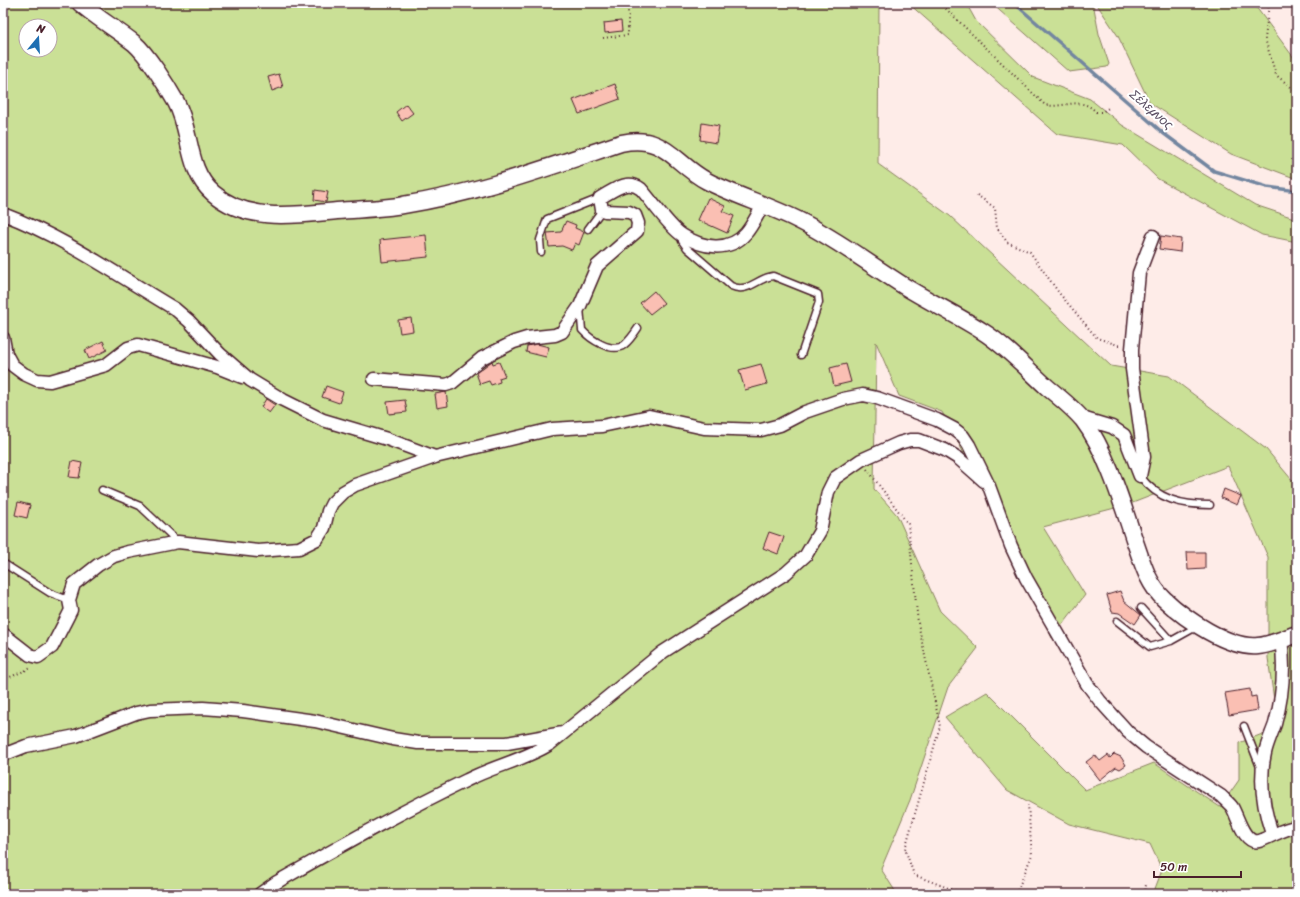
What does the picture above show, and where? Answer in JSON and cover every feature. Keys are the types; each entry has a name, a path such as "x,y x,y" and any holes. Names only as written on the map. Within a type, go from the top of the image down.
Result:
{"main road":[{"path":"80,3 103,22 135,44 142,51 176,102 186,124 195,166 202,181 212,193 223,200 250,212 268,215 298,215 403,205 499,184 633,141 644,141 664,148 705,180 764,204 818,230 923,298 982,331 999,343 1082,418 1093,434 1119,495 1147,578 1162,598 1199,625 1227,640 1244,645 1262,646 1297,634"}],"street":[{"path":"601,204 625,184 638,186 681,235 711,247 727,246 735,242 746,233 764,204"},
{"path":"374,379 452,384 482,358 514,342 527,338 556,335 562,332 580,306 597,266 637,231 638,228 635,215 632,213 601,204"},
{"path":"3,214 20,221 77,251 175,310 190,321 220,354 250,380 283,400 323,420 387,439 435,457"},
{"path":"1140,476 1144,457 1132,369 1132,349 1139,274 1153,236"},
{"path":"3,338 6,354 12,365 24,374 37,380 55,380 106,365 128,348 138,345 216,368 250,380"},
{"path":"3,634 30,655 38,657 52,647 70,613 69,600 72,588 77,580 103,562 128,552 178,542 258,551 299,548 308,545 321,533 332,502 343,492 355,485 435,457 552,429 602,426 649,416 704,428 761,430 780,425 805,412 843,399 863,395 877,398 937,420 954,429 963,436 989,486 1011,546 1026,578 1087,684 1128,732 1146,747 1221,796 1230,805 1244,834 1250,839 1258,841 1272,834 1297,827"},
{"path":"1082,418 1112,427 1124,435 1140,476"},
{"path":"260,894 276,882 419,804 469,779 532,755 565,732 662,652 786,573 806,555 820,531 828,492 835,478 861,460 899,443 910,440 919,440 934,445 958,458 989,486"},
{"path":"1272,834 1266,817 1262,790 1262,774 1265,752 1281,700 1283,683 1281,639"},
{"path":"3,755 26,746 76,736 136,713 150,710 203,708 243,711 315,721 393,739 418,743 507,743 565,732"}],"lane":[{"path":"588,229 601,204"},
{"path":"541,252 540,240 547,218 601,204"},
{"path":"681,235 682,241 687,248 731,286 737,289 747,289 773,276 818,294 819,302 801,354"},
{"path":"580,306 582,330 595,341 618,348 623,346 638,328"},
{"path":"1140,476 1152,489 1172,500 1189,505 1210,505"},
{"path":"102,490 140,506 178,542"},
{"path":"3,562 50,593 69,600"},
{"path":"1141,608 1172,640"},
{"path":"1117,621 1150,648 1172,640 1199,625"},
{"path":"1244,726 1262,774"}],"path":[{"path":"603,38 628,35 628,3"},
{"path":"940,3 1044,105 1062,106 1073,102 1090,105 1096,112 1102,112 1110,107"},
{"path":"1269,3 1265,40 1276,75 1297,92"},
{"path":"977,195 995,208 997,228 1007,242 1030,252 1059,293 1097,338 1132,349"},
{"path":"861,460 908,524 918,623 940,726 905,849 914,875 964,894"},
{"path":"1016,894 1032,855 1028,805"},
{"path":"1144,894 1146,885"}],"green space":[{"path":"3,3 879,3 878,164 950,216 1111,366 1169,376 1266,449 1297,486 1297,894 1153,894 1162,870 1150,844 1069,824 1007,790 945,717 987,692 1085,790 1154,763 1220,807 1239,780 1239,743 1278,728 1268,658 1268,557 1228,466 1130,504 1043,527 1085,595 1052,638 985,493 942,412 899,396 876,342 874,489 897,515 940,611 978,648 948,687 910,800 881,869 897,894 3,894"},
{"path":"908,3 966,3 976,21 1033,77 1090,99 1122,125 1255,205 1297,219 1297,242 1262,235 1158,179 1123,145 1057,134"},
{"path":"991,3 1093,3 1099,34 1109,64 1107,67 1069,72"},
{"path":"1096,3 1253,3 1297,62 1297,179 1231,154 1150,103 1118,36"}],"building":[{"path":"621,21 622,31 605,33 604,23"},
{"path":"279,74 283,87 272,91 268,77"},
{"path":"615,84 620,99 579,114 573,100"},
{"path":"406,104 413,113 402,121 396,112"},
{"path":"702,123 719,126 716,143 700,140"},
{"path":"315,190 328,192 326,202 314,200"},
{"path":"708,198 725,206 722,211 734,216 727,233 698,220"},
{"path":"566,221 576,225 575,228 584,232 579,245 575,243 572,250 562,246 549,247 547,233 561,232"},
{"path":"426,235 428,257 382,262 380,240"},
{"path":"1161,236 1181,239 1180,252 1159,249"},
{"path":"654,291 664,303 650,314 640,303"},
{"path":"411,318 413,331 400,333 398,320"},
{"path":"103,341 107,350 89,359 85,350"},
{"path":"537,344 549,347 546,357 526,352 527,346"},
{"path":"492,361 493,364 499,362 505,376 499,378 500,382 491,385 489,381 480,384 476,373"},
{"path":"761,364 767,384 745,390 739,370"},
{"path":"846,364 851,382 834,386 830,368"},
{"path":"326,386 343,392 339,403 322,397"},
{"path":"446,392 448,406 437,408 435,394"},
{"path":"266,399 275,405 269,413 261,407"},
{"path":"405,400 407,412 389,414 387,402"},
{"path":"72,461 82,463 79,478 69,477"},
{"path":"1224,489 1241,496 1237,505 1221,498"},
{"path":"18,502 30,505 27,518 15,515"},
{"path":"769,532 784,537 778,554 763,548"},
{"path":"1187,552 1205,552 1205,569 1188,570"},
{"path":"1120,591 1124,601 1141,615 1135,624 1119,613 1112,612 1107,595"},
{"path":"1250,689 1251,697 1256,696 1258,710 1229,715 1225,693"},
{"path":"1114,754 1121,757 1126,765 1120,769 1116,767 1100,780 1086,762 1095,755 1100,761 1108,755 1110,758"}],"waterway":[{"name":"Σέλεμνος","path":"1014,3 1163,133 1214,171 1267,187 1297,191"}]}
